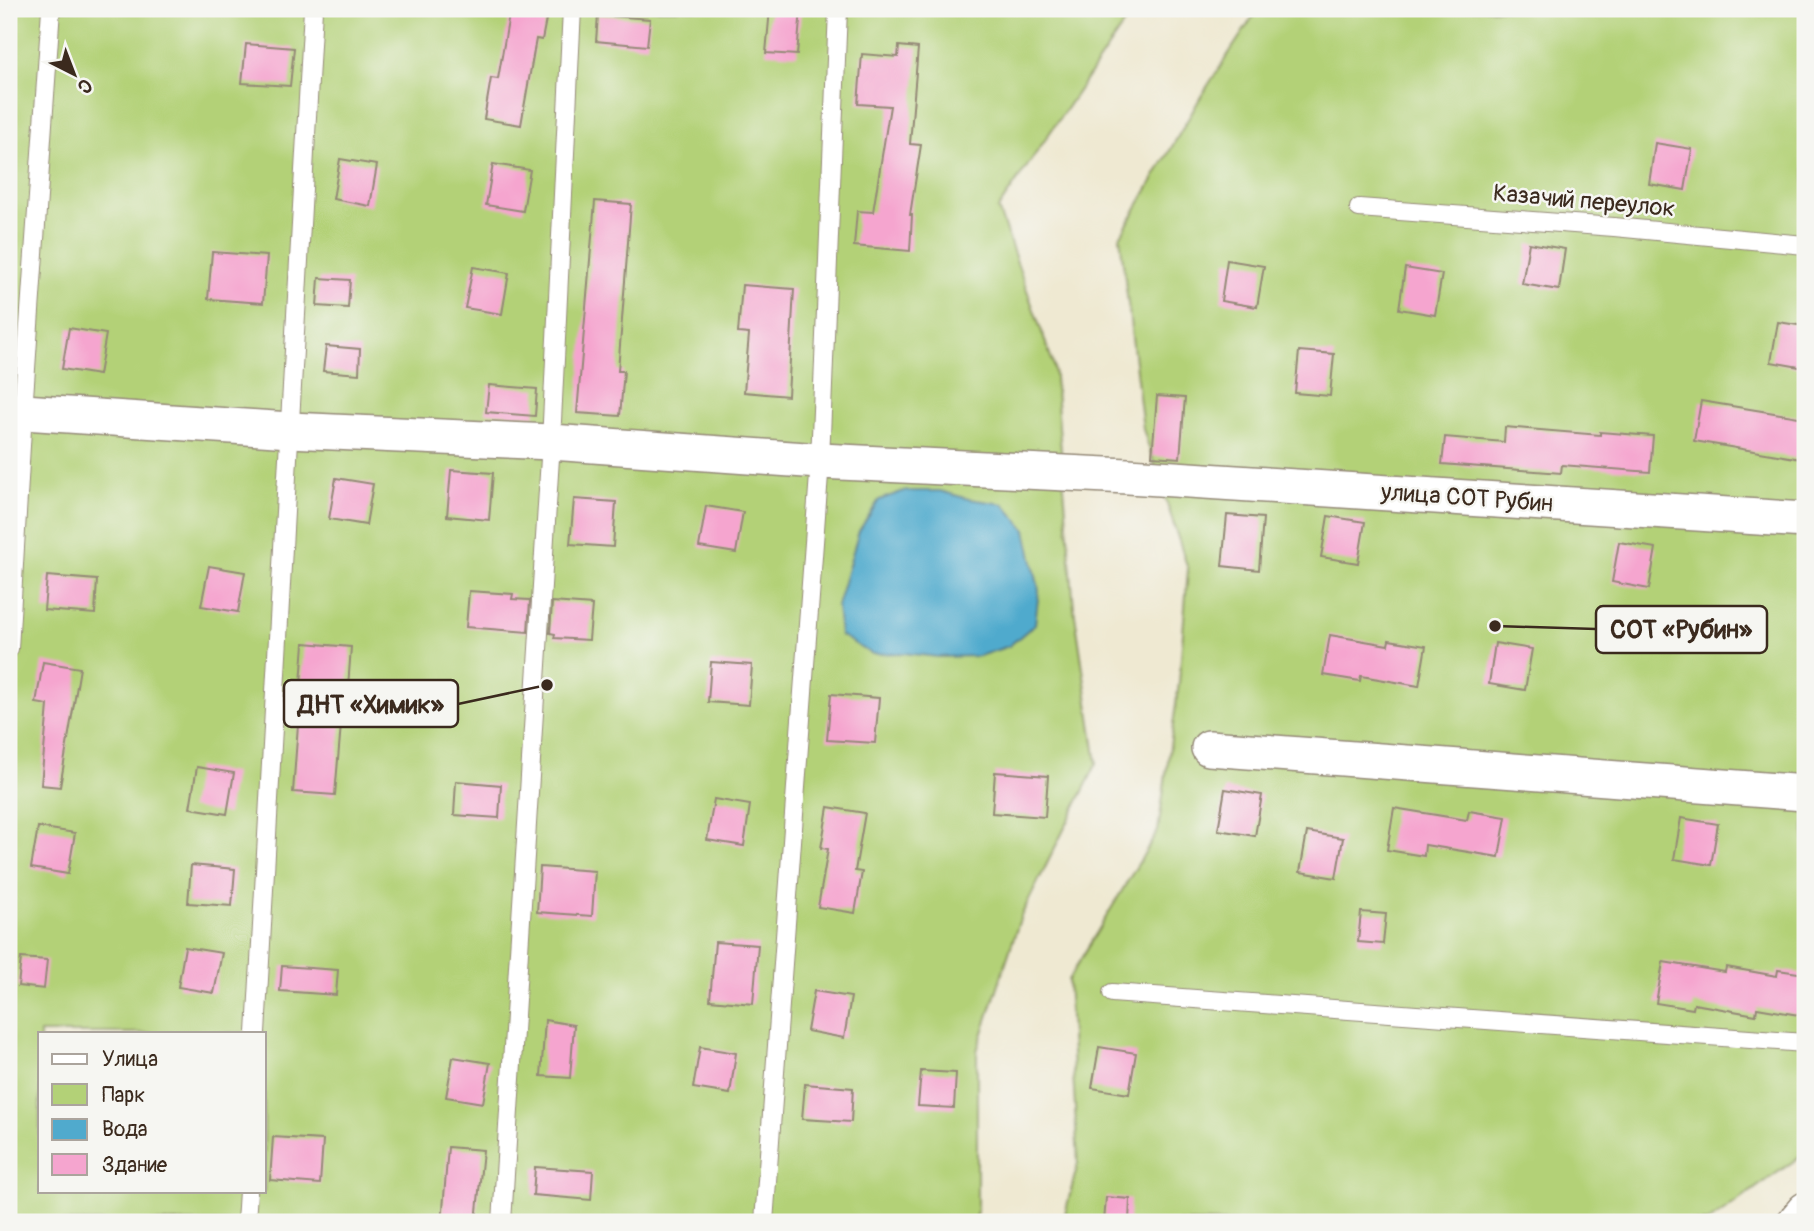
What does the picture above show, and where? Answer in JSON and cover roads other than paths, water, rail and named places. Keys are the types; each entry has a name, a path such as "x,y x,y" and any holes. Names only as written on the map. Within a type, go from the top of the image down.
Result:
{"street":[{"name":"улица СОТ Рубин","path":"16,412 290,430 551,442 820,461 1128,476 1805,520"},
{"path":"1209,748 1805,793"},
{"path":"1795,1222 1805,1210"}],"lane":[{"path":"9,649 16,412 51,9"},
{"path":"256,1032 313,9"},
{"path":"502,1222 551,442 572,9"},
{"path":"764,1222 820,461 838,9"},
{"name":"Казачий переулок","path":"1359,208 1615,227 1805,245"},
{"path":"1112,992 1805,1043"},
{"path":"246,1222 248,1192"}],"water":[{"path":"904,491 940,491 1004,504 1026,530 1039,590 1035,624 1009,646 979,656 872,654 840,635 837,606 859,531 879,500"}],"place":[{"name":"СОТ «Рубин»","path":"1495,626"},
{"name":"ДНТ «Химик»","path":"547,685"}]}
